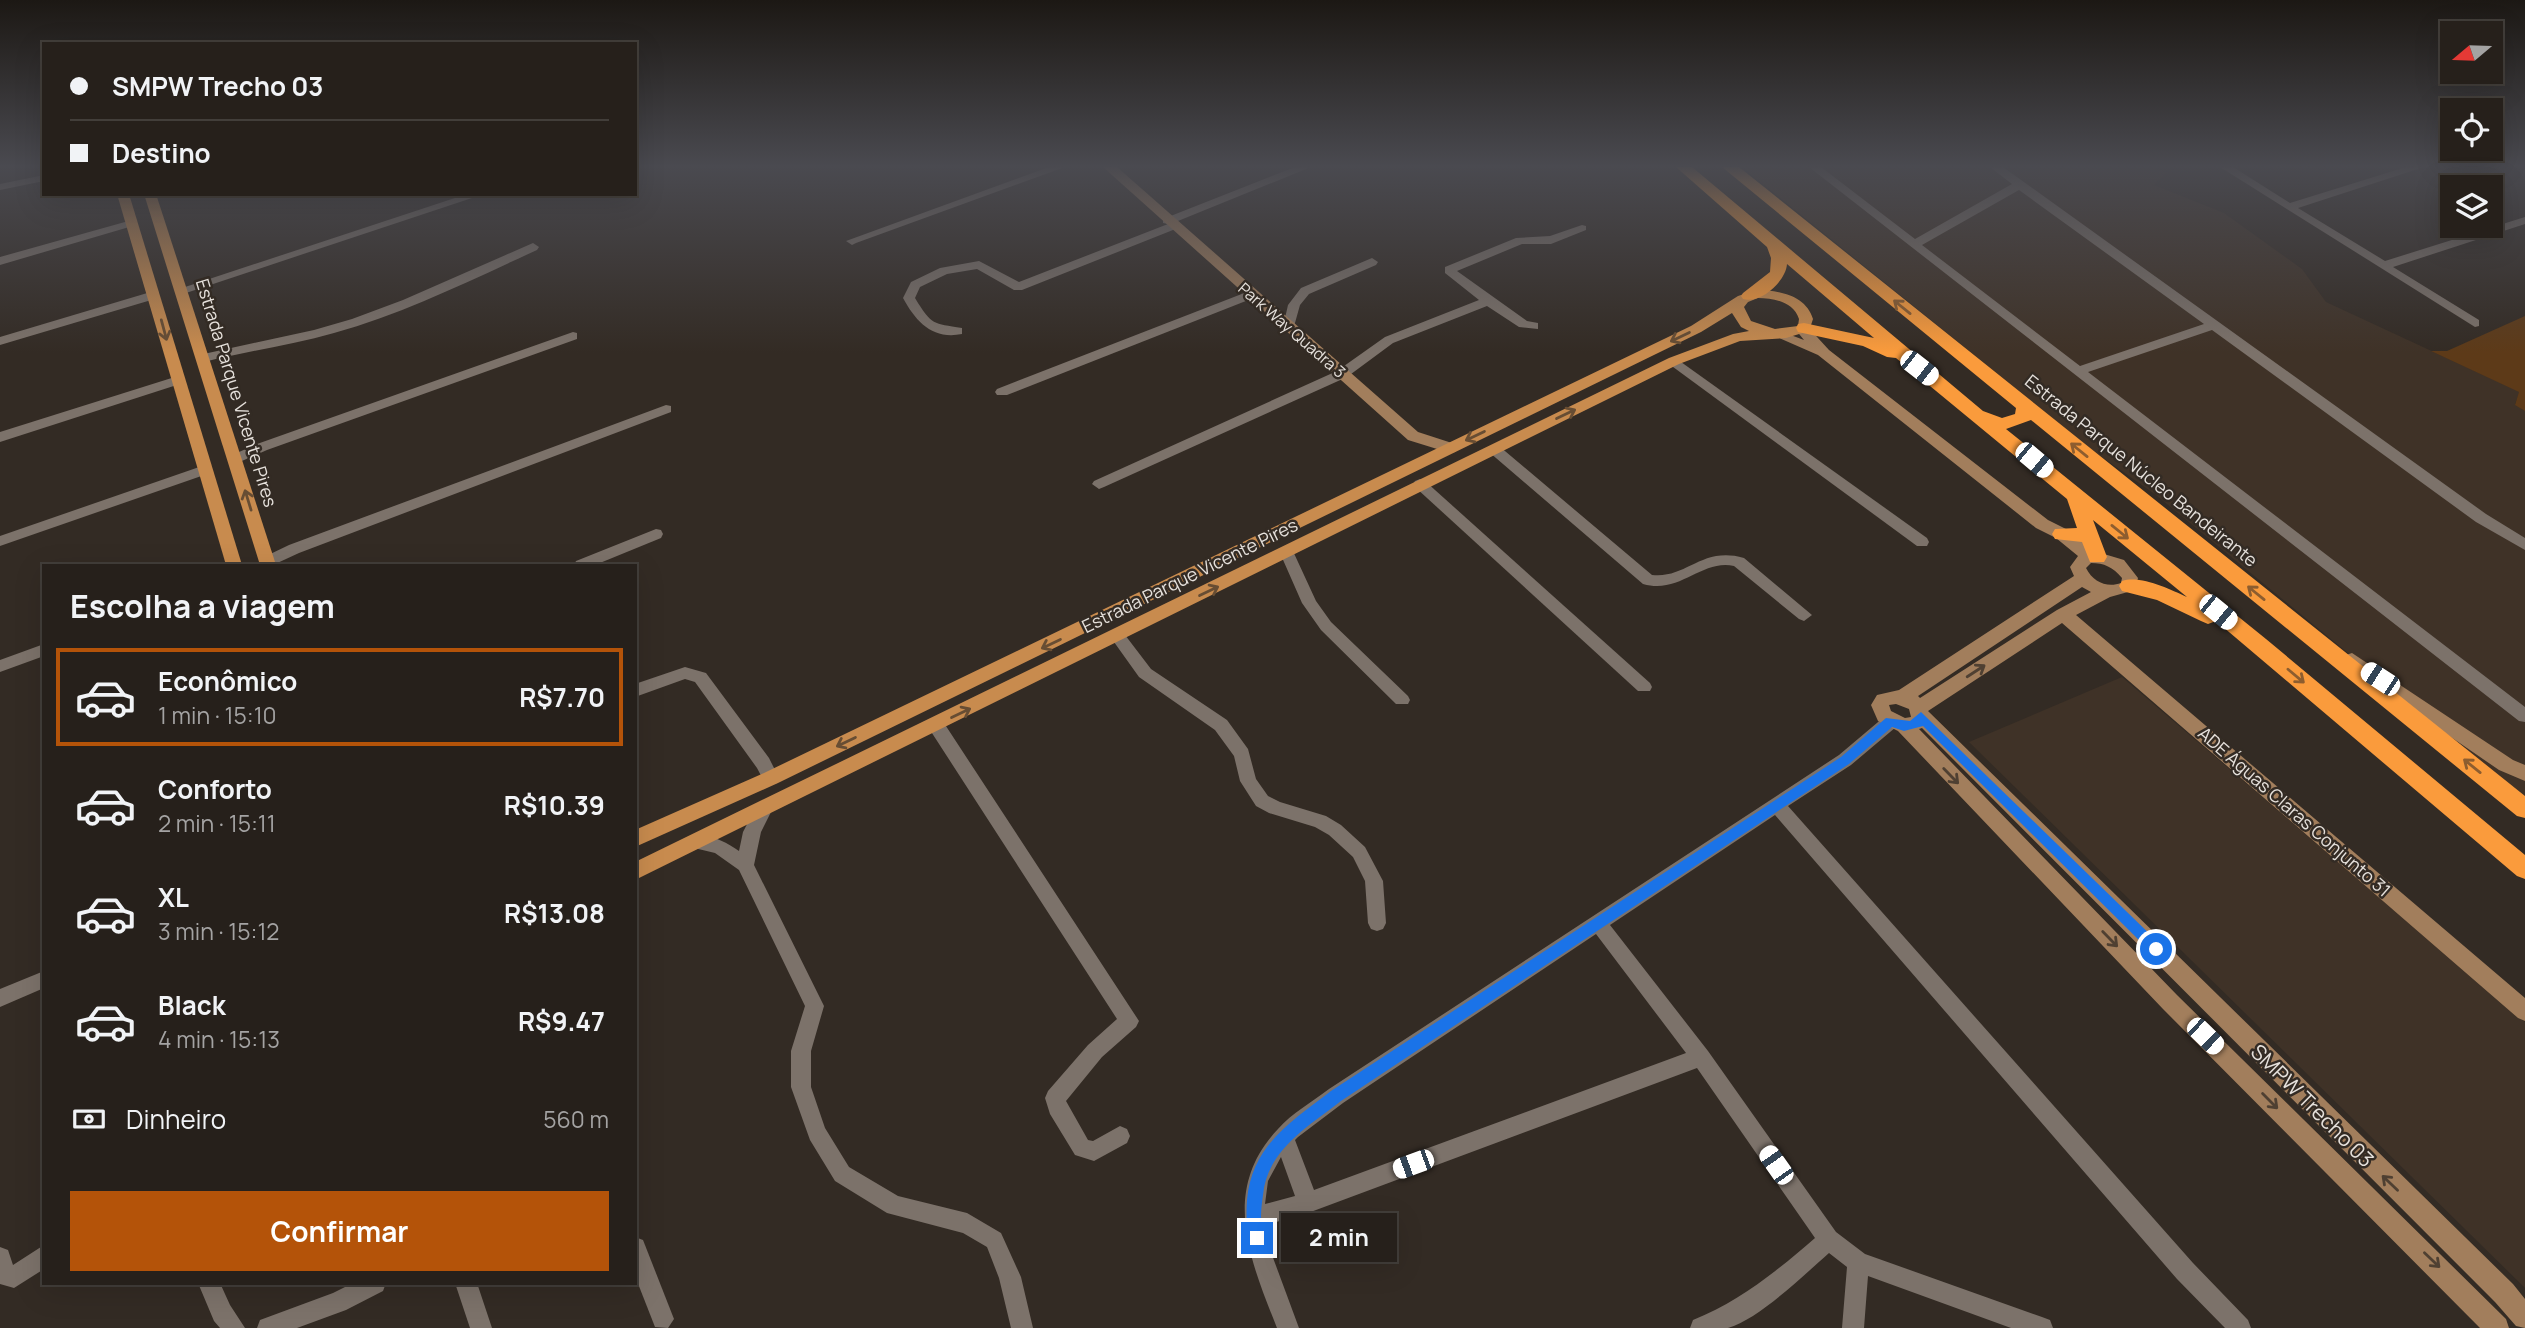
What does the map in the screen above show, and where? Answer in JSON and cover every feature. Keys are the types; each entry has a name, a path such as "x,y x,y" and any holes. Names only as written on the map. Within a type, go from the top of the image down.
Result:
{"highway":[{"path":"1757,229 1919,368 2259,645 2525,869"},
{"name":"Estrada Parque Núcleo Bandeirante","path":"1806,229 2525,809"},
{"path":"1744,299 1766,285 1778,273 1779,258 1773,242"},
{"path":"1803,328 1868,342 1919,368"},
{"path":"1973,410 2000,425 2024,418 2025,406"},
{"path":"2074,494 2089,529 2088,563"},
{"path":"2062,534 2080,536 2089,529"},
{"path":"2118,589 2183,602 2259,645"}],"main road":[{"path":"134,229 234,564"},
{"name":"Estrada Parque Vicente Pires","path":"162,229 267,564"},
{"path":"1773,333 1752,327 1740,318 1737,307 1744,299 1773,294 1789,300 1805,312 1807,322 1803,328"},
{"name":"Estrada Parque Vicente Pires","path":"637,838 771,778 1419,466 1450,448 1696,329 1744,299"},
{"name":"Estrada Parque Vicente Pires","path":"637,871 1674,361 1738,337 1789,334 1803,328"},
{"path":"1152,595 1152,604 1169,611"}],"street":[{"path":"0,261 111,229"},
{"path":"182,290 371,229"},
{"path":"852,241 886,229"},
{"path":"958,331 939,331 924,321 909,298 915,285 944,271 979,265 1018,287 1157,229"},
{"name":"Park Way Quadra 3","path":"1178,229 1413,436 1450,448"},
{"path":"1534,326 1523,324 1488,301 1449,270 1520,240 1551,240 1579,229"},
{"path":"1895,229 2525,716"},
{"path":"1915,244 1941,229"},
{"path":"2080,229 2481,518 2525,545"},
{"path":"2324,229 2475,323"},
{"path":"2382,266 2497,229"},
{"path":"204,358 267,341 328,331 358,321 449,287 533,247"},
{"path":"1289,327 1294,305 1305,292 1373,262"},
{"path":"1002,392 1252,294"},
{"path":"0,341 155,295"},
{"path":"1099,484 1342,374 1389,340 1488,301"},
{"path":"2078,371 2213,324"},
{"path":"1803,328 1824,354 2088,563"},
{"path":"1773,333 1824,354"},
{"path":"235,459 275,442 573,336"},
{"path":"1674,361 1922,542"},
{"path":"0,437 178,380"},
{"path":"267,564 294,550 666,410"},
{"path":"1413,436 1421,455 1419,466"},
{"path":"1494,449 1648,580 1672,581 1710,560 1730,558 1739,562 1804,615"},
{"path":"0,541 205,470"},
{"path":"1420,484 1644,687"},
{"path":"2042,524 2062,534 2088,563 2094,586 2118,589"},
{"path":"583,564 656,534"},
{"path":"1287,553 1310,603 1325,625 1402,700"},
{"path":"1288,1328 1261,1258 1253,1218 1256,1184 1266,1158 1284,1136 1336,1096 1599,924 1776,804 1845,760 1908,718 2063,614 2118,589 2130,578 2124,568 2112,560 2088,563 1903,697 1888,697 1880,705 1881,710 1908,718"},
{"name":"ADE Águas Claras Conjunto 31","path":"2063,614 2525,1011"},
{"path":"2285,616 2506,765 2525,773"},
{"path":"1117,635 1145,673 1221,725 1242,754 1248,781 1262,801 1275,808 1320,821 1335,830 1359,852 1374,881 1377,923"},
{"path":"0,666 42,651"},
{"path":"637,690 685,673 700,677 771,778"},
{"path":"1903,697 1908,718 1985,811 2170,1002 2497,1328"},
{"name":"SMPW Trecho 03","path":"1908,718 2008,801 2504,1293 2525,1317"},
{"path":"936,725 1129,1021 1095,1051 1055,1098 1057,1107 1082,1148 1094,1151 1120,1136"},
{"path":"1985,811 2008,801"},
{"path":"1776,804 2185,1271 2240,1328"},
{"path":"746,865 752,832 763,810"},
{"path":"696,842 719,847 746,865 815,1006 801,1051 801,1087 817,1132 842,1174 894,1206 967,1223 994,1240 1010,1277 1022,1328"},
{"path":"1599,924 1701,1057 1829,1239 1858,1262 2042,1328"},
{"path":"0,998 42,980"},
{"path":"2170,1002 2193,986"},
{"path":"1253,1218 1308,1203 1701,1057"},
{"path":"1284,1136 1308,1203"},
{"path":"2318,1149 2343,1136"},
{"path":"1701,1328 1736,1314 1765,1295 1829,1239"},
{"path":"637,1253 663,1319"},
{"path":"0,1258 7,1276 14,1277 42,1257"},
{"path":"1853,1328 1858,1262"},
{"path":"210,1285 222,1313 234,1328"},
{"path":"268,1328 338,1302 371,1285"},
{"path":"467,1285 481,1328"}],"shaded area":[{"path":"1819,229 2246,229 2302,269 2326,302 2520,392 2515,404 2525,411 2525,799 2156,495 2089,448"},
{"path":"2525,316 2525,411 2515,405 2519,392 2431,351 2447,351"},
{"path":"2122,677 2525,1022 2525,1288 1969,742"}],"route":[{"path":"1257,1238 1253,1218 1256,1184 1266,1158 1284,1136 1336,1096 1845,760 1890,722 1912,726 1919,722 1921,716 2156,949"}]}
